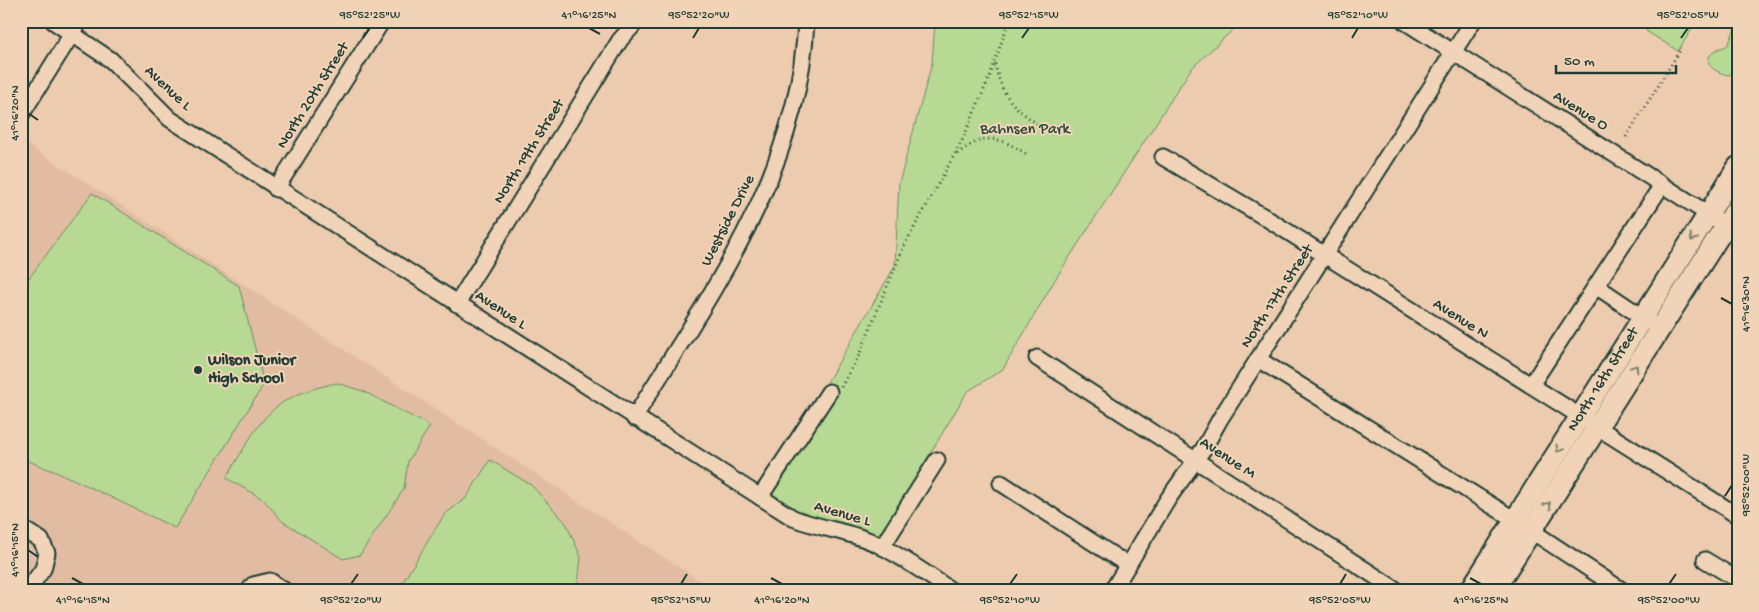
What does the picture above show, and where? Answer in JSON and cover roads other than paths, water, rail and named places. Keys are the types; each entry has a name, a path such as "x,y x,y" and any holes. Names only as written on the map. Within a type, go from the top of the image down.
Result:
{"main road":[{"name":"North 16th Street","path":"1470,591 1738,167"},
{"name":"North 16th Street","path":"1494,591 1660,328 1732,229 1738,206"}],"street":[{"name":"Avenue L","path":"53,21 76,27 170,119 634,418 793,518 817,528 852,535 882,547 952,591"},
{"name":"North 20th Street","path":"276,188 382,21"},
{"name":"North 19th Street","path":"457,304 620,40 637,21"},
{"name":"Westside Drive","path":"634,418 730,262 748,230 770,183 791,115 800,69 806,21"},
{"name":"Avenue O","path":"1404,21 1732,229"},
{"name":"North 17th Street","path":"1112,591 1168,499 1196,459 1473,21"},
{"path":"21,115 76,27"},
{"name":"Avenue N","path":"1163,157 1598,426 1738,516"},
{"path":"1532,385 1662,185"},
{"path":"1596,286 1660,328"},
{"name":"Avenue M","path":"1037,358 1398,591"},
{"path":"1258,359 1515,520 1623,591"},
{"path":"760,497 835,390"},
{"path":"882,547 937,460"},
{"path":"1001,483 1128,566"},
{"path":"21,528 40,540 47,553 43,569 27,591"},
{"path":"1705,560 1738,580"},
{"path":"249,591 253,585 270,581 285,591"}],"place":[{"name":"Wilson Junior High School","path":"198,370"}],"park label":[{"name":"Bahnsen Park","path":"1025,130"}]}
